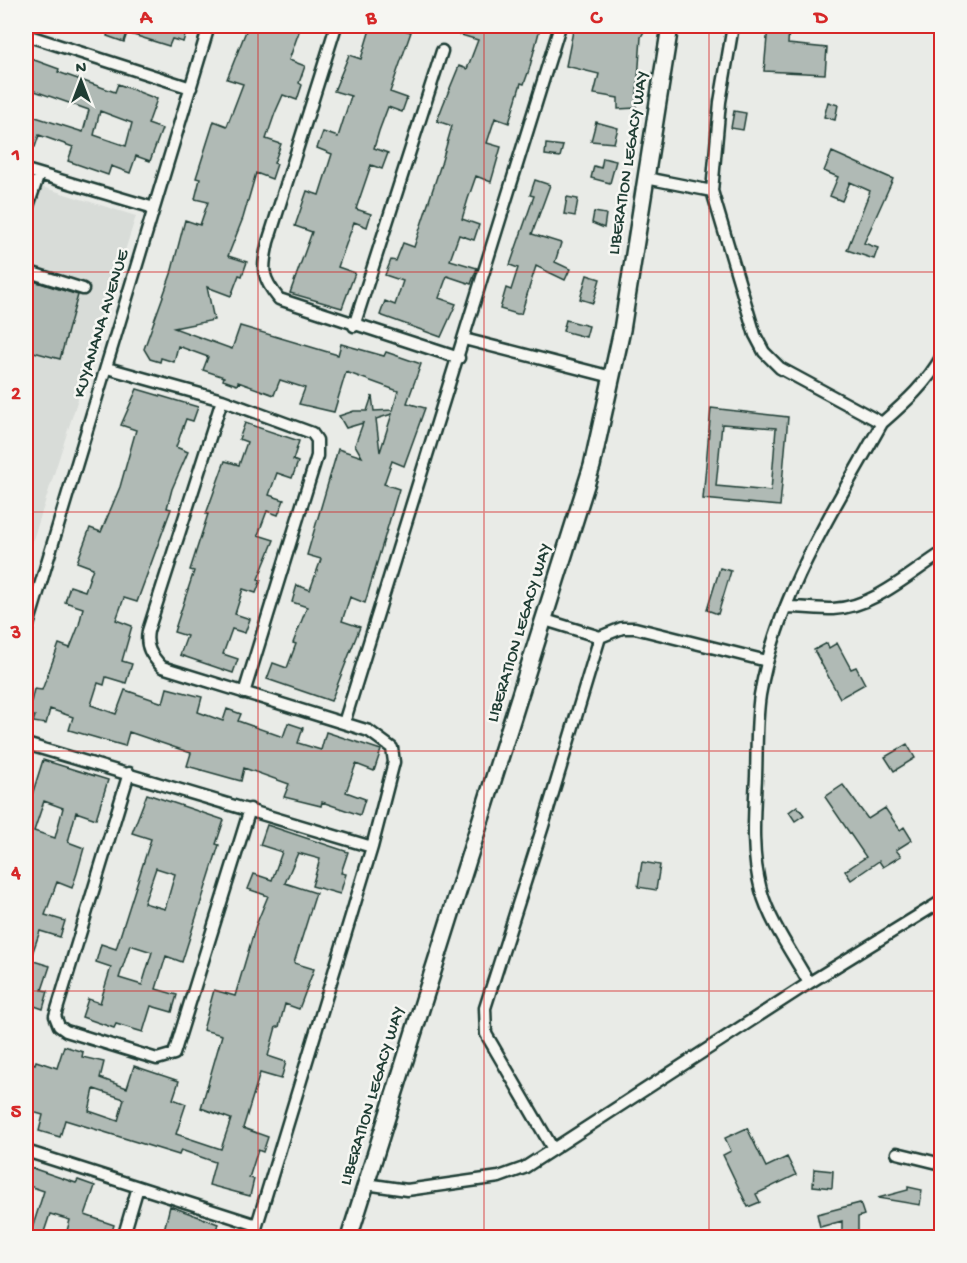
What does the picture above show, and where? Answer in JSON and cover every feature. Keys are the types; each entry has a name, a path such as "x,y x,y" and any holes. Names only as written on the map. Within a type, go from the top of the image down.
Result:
{"main road":[{"name":"LIBERATION LEGACY WAY","path":"349,1238 592,466 612,377 670,26"}],"street":[{"name":"KUYANANA AVENUE","path":"26,632 209,26"},
{"path":"336,26 262,268 267,285 279,299 354,326 459,358"},
{"path":"344,723 459,358 560,26"},
{"path":"733,26 717,123 712,191 733,268 755,335 764,352 780,368 882,423"},
{"path":"26,35 191,88"},
{"path":"354,326 442,51"},
{"path":"26,170 154,208"},
{"path":"26,212 39,174"},
{"path":"646,178 712,191"},
{"path":"26,271 83,289"},
{"path":"464,339 612,377"},
{"path":"809,983 773,919 761,892 756,864 753,832 757,724 767,661 805,561 882,423 910,398 932,373 942,356"},
{"path":"107,368 222,400 312,434 318,447 244,693"},
{"path":"222,400 146,642 150,654 162,667 369,731 392,748 394,762 393,775 372,847 253,1238"},
{"path":"786,607 834,609 851,606 887,590 942,553"},
{"path":"545,620 600,637 622,628 635,628 767,661"},
{"path":"553,1149 486,1034 483,1022 485,1008 600,637"},
{"path":"26,744 372,847"},
{"path":"129,773 55,1016 59,1026 66,1032 157,1059 174,1054 250,810"},
{"path":"366,1184 407,1190 499,1177 524,1168 809,983 942,901"},
{"path":"26,1151 257,1225"},
{"path":"897,1153 942,1164"},
{"path":"123,1238 138,1187"}],"shaded area":[{"path":"26,182 136,216 26,562"}],"building":[{"path":"110,26 177,26 187,29 183,42 172,39 169,46 127,33 124,42 107,36"},
{"path":"248,26 301,26 289,60 305,66 299,83 302,85 297,100 283,95 266,139 281,144 274,163 277,164 272,179 256,173 243,218 228,256 247,262 242,276 239,275 231,296 207,287 214,320 174,328 232,349 240,326 338,355 341,344 384,356 386,352 421,364 407,403 425,408 404,466 392,461 384,484 399,489 365,603 350,597 342,621 360,627 331,701 267,679 273,663 287,668 296,644 293,643 307,607 292,602 297,585 310,590 321,559 307,555 338,449 362,457 355,445 363,423 346,428 339,416 354,411 367,411 372,396 374,411 393,410 398,391 346,372 334,412 299,404 305,388 280,380 274,395 238,382 237,385 223,380 224,377 203,370 208,357 178,346 174,362 161,358 160,362 150,359 144,349 171,274 185,220 200,225 208,202 195,199 200,179 196,178 214,121 227,126 243,84 227,79","holes":["392,414 380,452 376,419"]},
{"path":"371,26 391,26 411,32 390,92 407,98 402,112 388,107 379,131 374,148 388,153 382,169 371,165 356,209 371,214 367,227 354,222 338,267 355,273 342,308 290,293 312,232 295,226 307,191 319,195 332,154 317,148 323,132 338,137 351,96 334,91 349,55 361,59"},
{"path":"439,26 520,26 539,32 529,70 524,84 521,83 509,123 495,118 487,143 501,147 491,182 476,176 468,199 462,219 479,225 474,240 459,235 450,260 477,268 471,284 447,276 439,298 456,304 441,337 380,315 385,301 395,305 403,281 385,275 391,260 396,261 403,243 414,247 441,164 452,126 437,121 459,66 467,69 478,40 438,28"},
{"path":"574,26 647,26 641,37 636,108 618,109 618,98 594,94 599,74 566,66"},
{"path":"768,26 789,26 788,44 827,48 825,74 764,71"},
{"path":"26,57 59,69 58,72 115,92 118,84 157,99 148,124 162,129 150,161 136,156 130,173 111,166 108,175 68,161 73,147 39,135 35,147 26,143 26,114 83,132 89,110 26,88","holes":["100,111 132,123 126,146 94,135"]},
{"path":"828,102 838,105 835,120 824,117"},
{"path":"734,111 746,113 743,130 731,128"},
{"path":"596,122 618,128 614,143 591,141"},
{"path":"546,144 563,146 560,157 545,155"},
{"path":"832,152 893,179 864,243 878,248 874,259 847,250 870,191 850,182 842,201 830,196 838,177 824,171"},
{"path":"603,158 616,161 610,183 591,178 594,166 601,168"},
{"path":"535,180 550,185 532,234 561,243 555,262 570,269 565,280 536,266 521,314 517,314 500,309 506,288 511,290 518,268 510,265 534,196 530,195"},
{"path":"567,197 578,199 575,216 564,214"},
{"path":"594,212 606,214 604,228 592,223"},
{"path":"587,275 600,279 593,303 580,299"},
{"path":"27,279 78,295 60,359 26,350"},
{"path":"566,320 589,326 586,337 563,331"},
{"path":"137,389 198,407 193,421 186,419 176,447 188,452 172,489 167,508 171,509 137,602 124,598 116,620 132,626 122,661 132,664 126,683 106,677 104,685 98,683 91,705 116,714 125,690 163,703 167,688 202,697 198,712 223,721 227,709 241,714 238,721 283,737 288,723 303,728 298,743 321,750 326,732 381,750 374,771 356,764 346,792 365,799 360,815 322,802 321,806 284,797 289,784 244,768 241,781 187,766 191,753 129,732 125,746 69,730 73,717 50,709 46,724 33,722 35,716 28,715 34,689 42,690 59,644 70,648 79,625 83,608 65,602 70,586 85,591 93,568 77,562 90,528 101,532 120,487 136,430 121,425"},
{"path":"711,408 788,417 780,506 703,499","holes":["722,424 776,428 771,491 716,486"]},
{"path":"245,423 299,441 293,460 298,462 292,478 277,473 269,495 284,500 278,515 267,511 258,535 274,540 258,579 261,580 256,593 243,589 235,614 250,619 245,633 232,629 223,654 238,659 233,673 180,655 187,636 174,632 194,571 190,570 208,514 206,514 225,461 239,465 247,442 239,439"},
{"path":"720,568 731,571 718,614 707,610"},
{"path":"827,643 829,648 837,643 851,669 856,667 865,684 840,698 814,650"},
{"path":"907,744 915,758 894,771 885,757"},
{"path":"43,760 108,780 96,819 76,812 68,842 84,848 77,873 72,888 57,882 45,915 65,921 60,937 40,931 30,960 50,966 42,990 48,991 43,1009 26,1003 26,924 31,908 26,907 26,814","holes":["44,801 63,808 55,838 34,831"]},
{"path":"843,785 868,819 885,808 900,830 904,827 912,840 896,850 901,856 883,867 879,861 851,880 845,871 866,857 825,797"},
{"path":"147,794 224,820 216,844 219,845 182,962 166,956 156,989 177,995 172,1012 151,1006 143,1032 116,1024 114,1028 82,1017 88,999 100,1003 111,967 96,962 101,944 116,949 151,839 132,833","holes":["156,868 175,874 165,909 144,903","130,945 152,952 142,985 119,978"]},
{"path":"797,806 804,815 795,821 789,812"},
{"path":"267,825 348,852 341,873 346,874 340,894 312,886 320,859 298,853 285,883 316,893 294,963 314,969 299,1009 285,1004 279,1027 276,1027 268,1056 286,1062 281,1079 260,1073 243,1128 268,1137 263,1152 258,1150 249,1178 254,1179 250,1196 209,1185 215,1162 181,1150 179,1155 65,1120 60,1137 39,1131 43,1115 26,1110 29,1080 26,1079 26,1061 35,1064 36,1061 57,1068 64,1046 83,1052 82,1057 104,1062 100,1078 127,1088 134,1066 179,1081 173,1099 186,1104 176,1134 221,1149 231,1119 201,1108 222,1035 203,1030 214,990 235,996 256,925 268,896 248,889 254,874 272,880 282,852 260,845","holes":["94,1089 124,1099 118,1121 89,1111"]},
{"path":"642,862 660,865 656,890 638,887"},
{"path":"747,1128 766,1167 787,1157 796,1175 756,1194 760,1202 748,1207 723,1155 731,1151 725,1138"},
{"path":"26,1166 76,1183 78,1180 95,1186 85,1215 114,1225 110,1238 65,1238 70,1220 50,1214 42,1238 30,1235 44,1191 26,1185"},
{"path":"814,1169 833,1171 832,1188 813,1186"},
{"path":"908,1187 922,1190 920,1205 878,1198 908,1190"},
{"path":"860,1203 864,1215 858,1217 858,1238 842,1238 842,1221 820,1227 817,1214"},
{"path":"170,1206 218,1224 213,1238 162,1238"}]}
